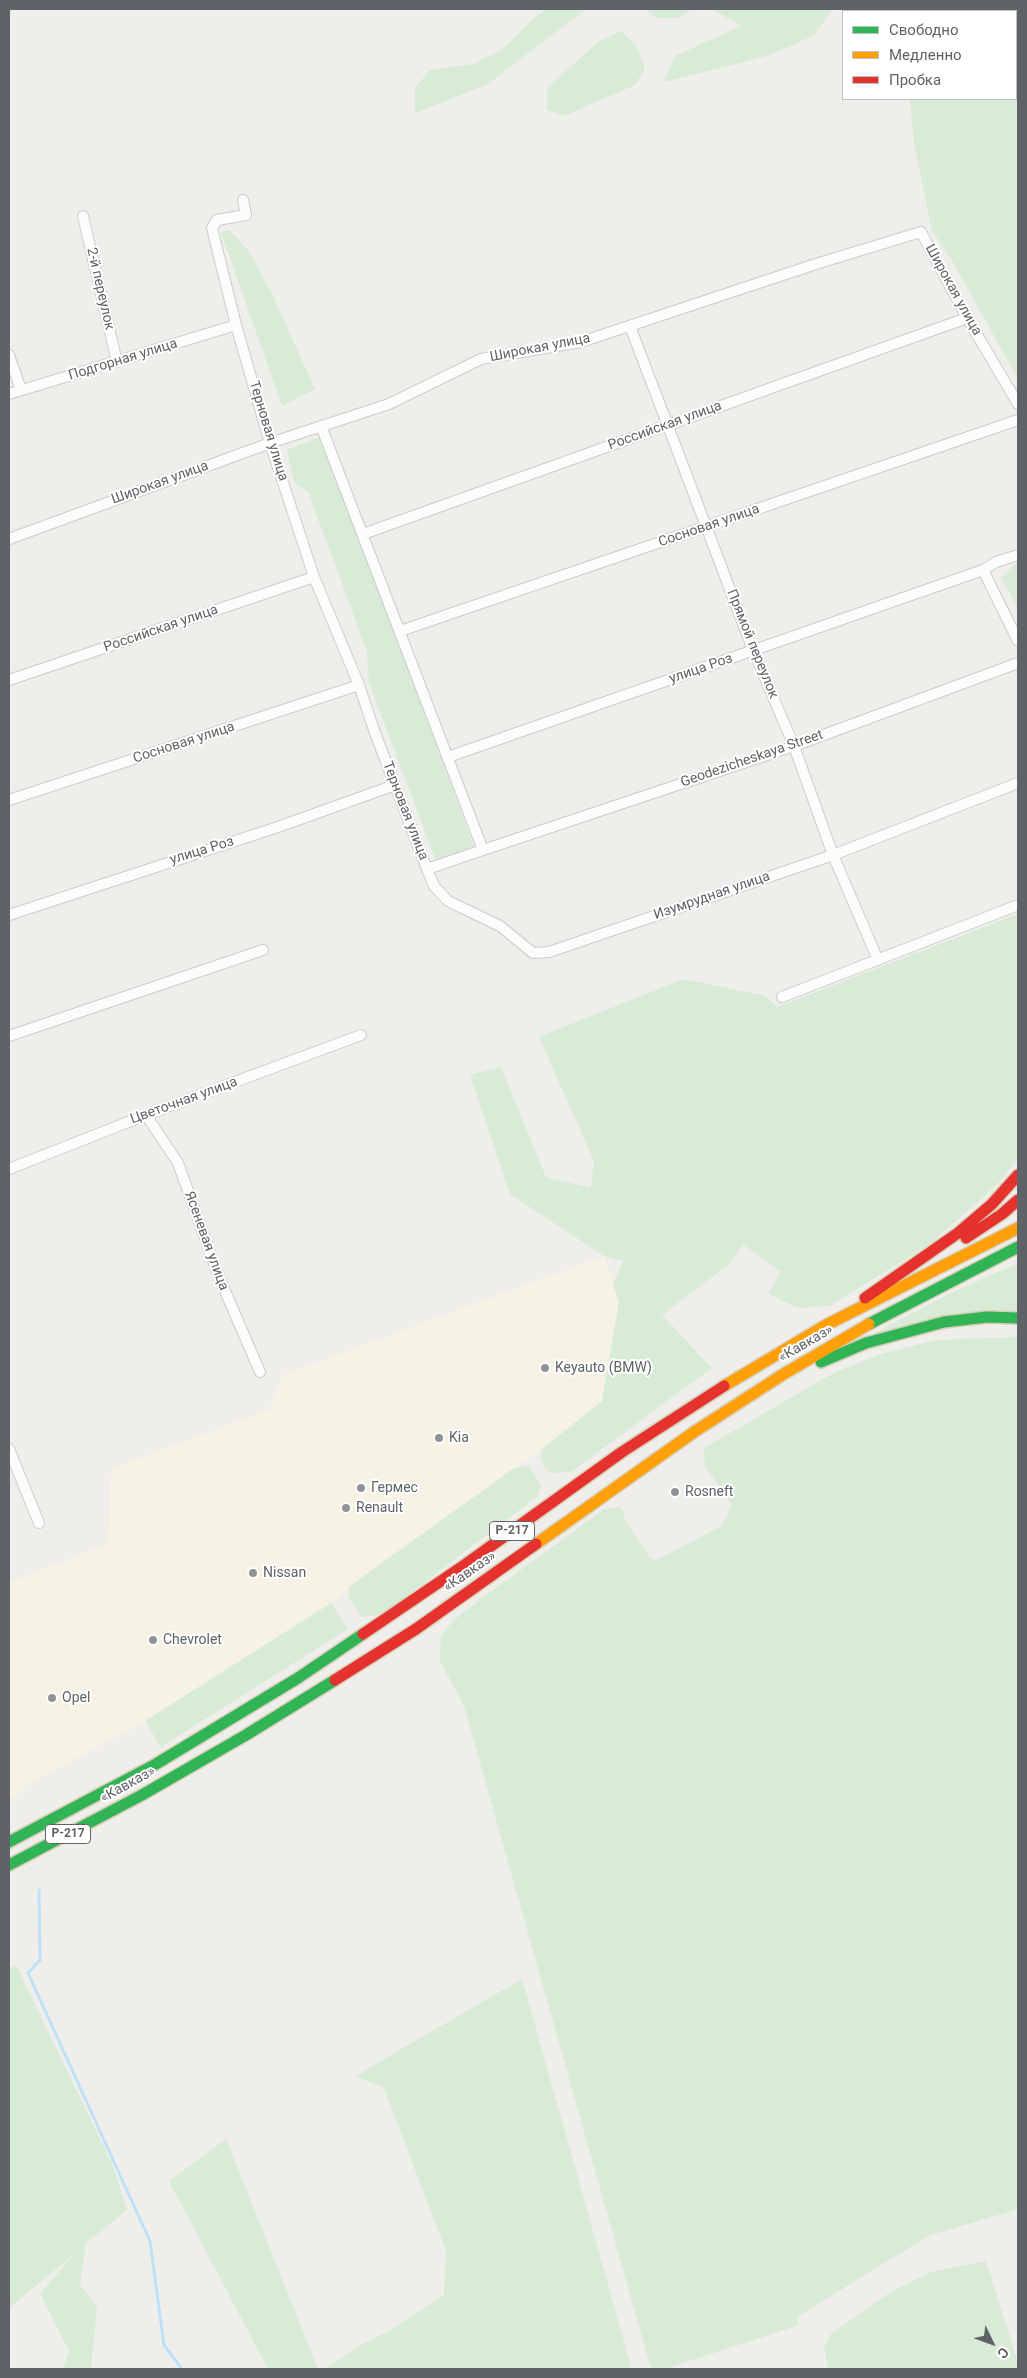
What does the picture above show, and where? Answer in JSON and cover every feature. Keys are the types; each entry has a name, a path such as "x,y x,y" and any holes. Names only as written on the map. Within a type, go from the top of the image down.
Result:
{"main road":[{"path":"826,1325 958,1233 992,1204 1018,1175"},
{"path":"826,1325 969,1236 1018,1200"},
{"name":"«Кавказ»","path":"9,1842 156,1764 298,1678 662,1426 826,1325 1018,1228"},
{"name":"«Кавказ»","path":"9,1865 150,1790 246,1735 322,1688 416,1628 568,1520 732,1407 782,1375 873,1322 1018,1247"},
{"path":"732,1407 831,1357 866,1343 944,1322 987,1317 1018,1318"},
{"path":"496,1542 475,1564 425,1601 422,1606 424,1611 433,1610 538,1535 568,1520"},
{"path":"298,1678 314,1672 374,1634 380,1632 385,1635 384,1643 348,1666 322,1688"}],"street":[{"name":"Терновая улица","path":"243,200 246,215 217,220 212,228 236,325 270,443 314,577 359,686 427,869 483,850"},
{"name":"2-й переулок","path":"83,216 117,362"},
{"name":"Широкая улица","path":"9,539 270,443 389,404 481,359 581,342 818,263 921,232 967,318 1018,404"},
{"name":"Российская улица","path":"363,534 967,318"},
{"name":"Подгорная улица","path":"9,394 236,325"},
{"name":"Прямой переулок","path":"630,326 754,650 794,746 833,855 878,960"},
{"path":"9,355 21,390"},
{"name":"Сосновая улица","path":"400,631 1018,420"},
{"path":"321,426 483,850"},
{"name":"улица Роз","path":"448,757 983,570 996,562 1018,555"},
{"path":"983,570 1018,641"},
{"name":"Российская улица","path":"9,680 314,577"},
{"name":"Geodezicheskaya Street","path":"483,850 794,746 1018,663"},
{"name":"Сосновая улица","path":"9,800 359,686"},
{"name":"Изумрудная улица","path":"427,869 434,886 448,901 500,926 533,953 549,952 833,855 1018,783"},
{"name":"улица Роз","path":"9,915 278,827 395,785"},
{"path":"782,997 1018,904"},
{"path":"9,1036 263,950"},
{"name":"Цветочная улица","path":"9,1169 146,1115 361,1035"},
{"name":"Ясеневая улица","path":"146,1115 178,1163 219,1277 260,1372"},
{"path":"9,1449 39,1523"}],"shaded area":[{"path":"604,1256 619,1302 602,1401 543,1448 366,1573 331,1603 145,1721 28,1784 9,1801 9,1583 105,1545 109,1540 111,1469 269,1410 283,1375"}],"green space":[{"path":"546,9 586,9 488,84 415,113 415,88 430,70 473,64 502,50 523,28"},
{"path":"646,9 693,9 677,18 657,18"},
{"path":"712,9 833,9 813,36 767,56 664,82 675,56 741,26"},
{"path":"1018,9 1018,379 950,257 932,231 914,144 910,100 1017,100 1017,10 908,10"},
{"path":"621,31 636,45 645,68 635,85 564,116 547,110 547,88 599,41"},
{"path":"230,230 251,254 273,296 315,389 282,406 221,232"},
{"path":"322,436 474,847 436,861 369,683 367,652 308,492 294,483 287,450"},
{"path":"1014,565 1018,565 1018,608 1001,578"},
{"path":"1018,914 1018,1158 997,1185 927,1246 829,1306 797,1308 768,1293 781,1272 743,1244 731,1263 662,1315 712,1368 571,1472 551,1473 544,1467 541,1457 543,1448 602,1401 619,1302 613,1285 623,1261 604,1256 510,1194 470,1075 501,1067 546,1177 591,1188 594,1161 539,1037 684,979 766,996 777,1007"},
{"path":"1018,1263 1018,1311 875,1333 949,1294"},
{"path":"1018,1337 1018,1445 991,1455 1018,1446 1018,2209 928,2236 797,2317 799,2325 665,2369 651,2369 464,1706 440,1661 441,1635 454,1620 482,1598 603,1510 619,1507 624,1512 624,1519 650,1558 656,1560 722,1526 732,1505 705,1466 704,1448 830,1375 874,1356 936,1340"},
{"path":"529,1465 541,1486 538,1496 392,1607 376,1615 362,1617 349,1598 349,1587 514,1468"},
{"path":"331,1603 348,1629 161,1747 145,1721"},
{"path":"16,1965 113,2166 127,2210 86,2243 80,2285 97,2307 91,2369 63,2369 69,2351 40,2294 75,2253 9,2308 9,1968"},
{"path":"522,1979 631,2366 626,2369 324,2369 361,2345 389,2331 444,2295 446,2251 384,2088 355,2076"},
{"path":"226,2139 318,2369 268,2369 169,2181"},
{"path":"986,2261 1018,2363 1018,2369 828,2369 824,2346 831,2334 892,2291 931,2272"}],"waterway":[{"path":"39,1890 40,1960 28,1973 150,2241 164,2345 182,2369"}],"traffic: fast":[{"path":"869,1324 1018,1247"},
{"path":"821,1362 866,1343 944,1322 987,1317 1018,1318"},
{"path":"9,1842 156,1764 298,1678 363,1634"},
{"path":"9,1865 142,1795 246,1735 335,1680"}],"traffic: slow":[{"path":"724,1386 826,1325 1018,1228"},
{"path":"536,1544 694,1432 782,1375 869,1324"}],"traffic: jam":[{"path":"865,1298 958,1233 992,1204 1018,1175"},
{"path":"966,1238 1002,1214 1018,1200"},
{"path":"363,1634 466,1564 622,1452 724,1386"},
{"path":"335,1680 416,1629 536,1544"}],"place":[{"name":"Keyauto (BMW)","path":"545,1368"},
{"name":"Kia","path":"439,1438"},
{"name":"Гермес","path":"361,1488"},
{"name":"Rosneft","path":"675,1492"},
{"name":"Renault","path":"346,1508"},
{"name":"Nissan","path":"253,1573"},
{"name":"Chevrolet","path":"153,1640"},
{"name":"Opel","path":"52,1698"}]}
